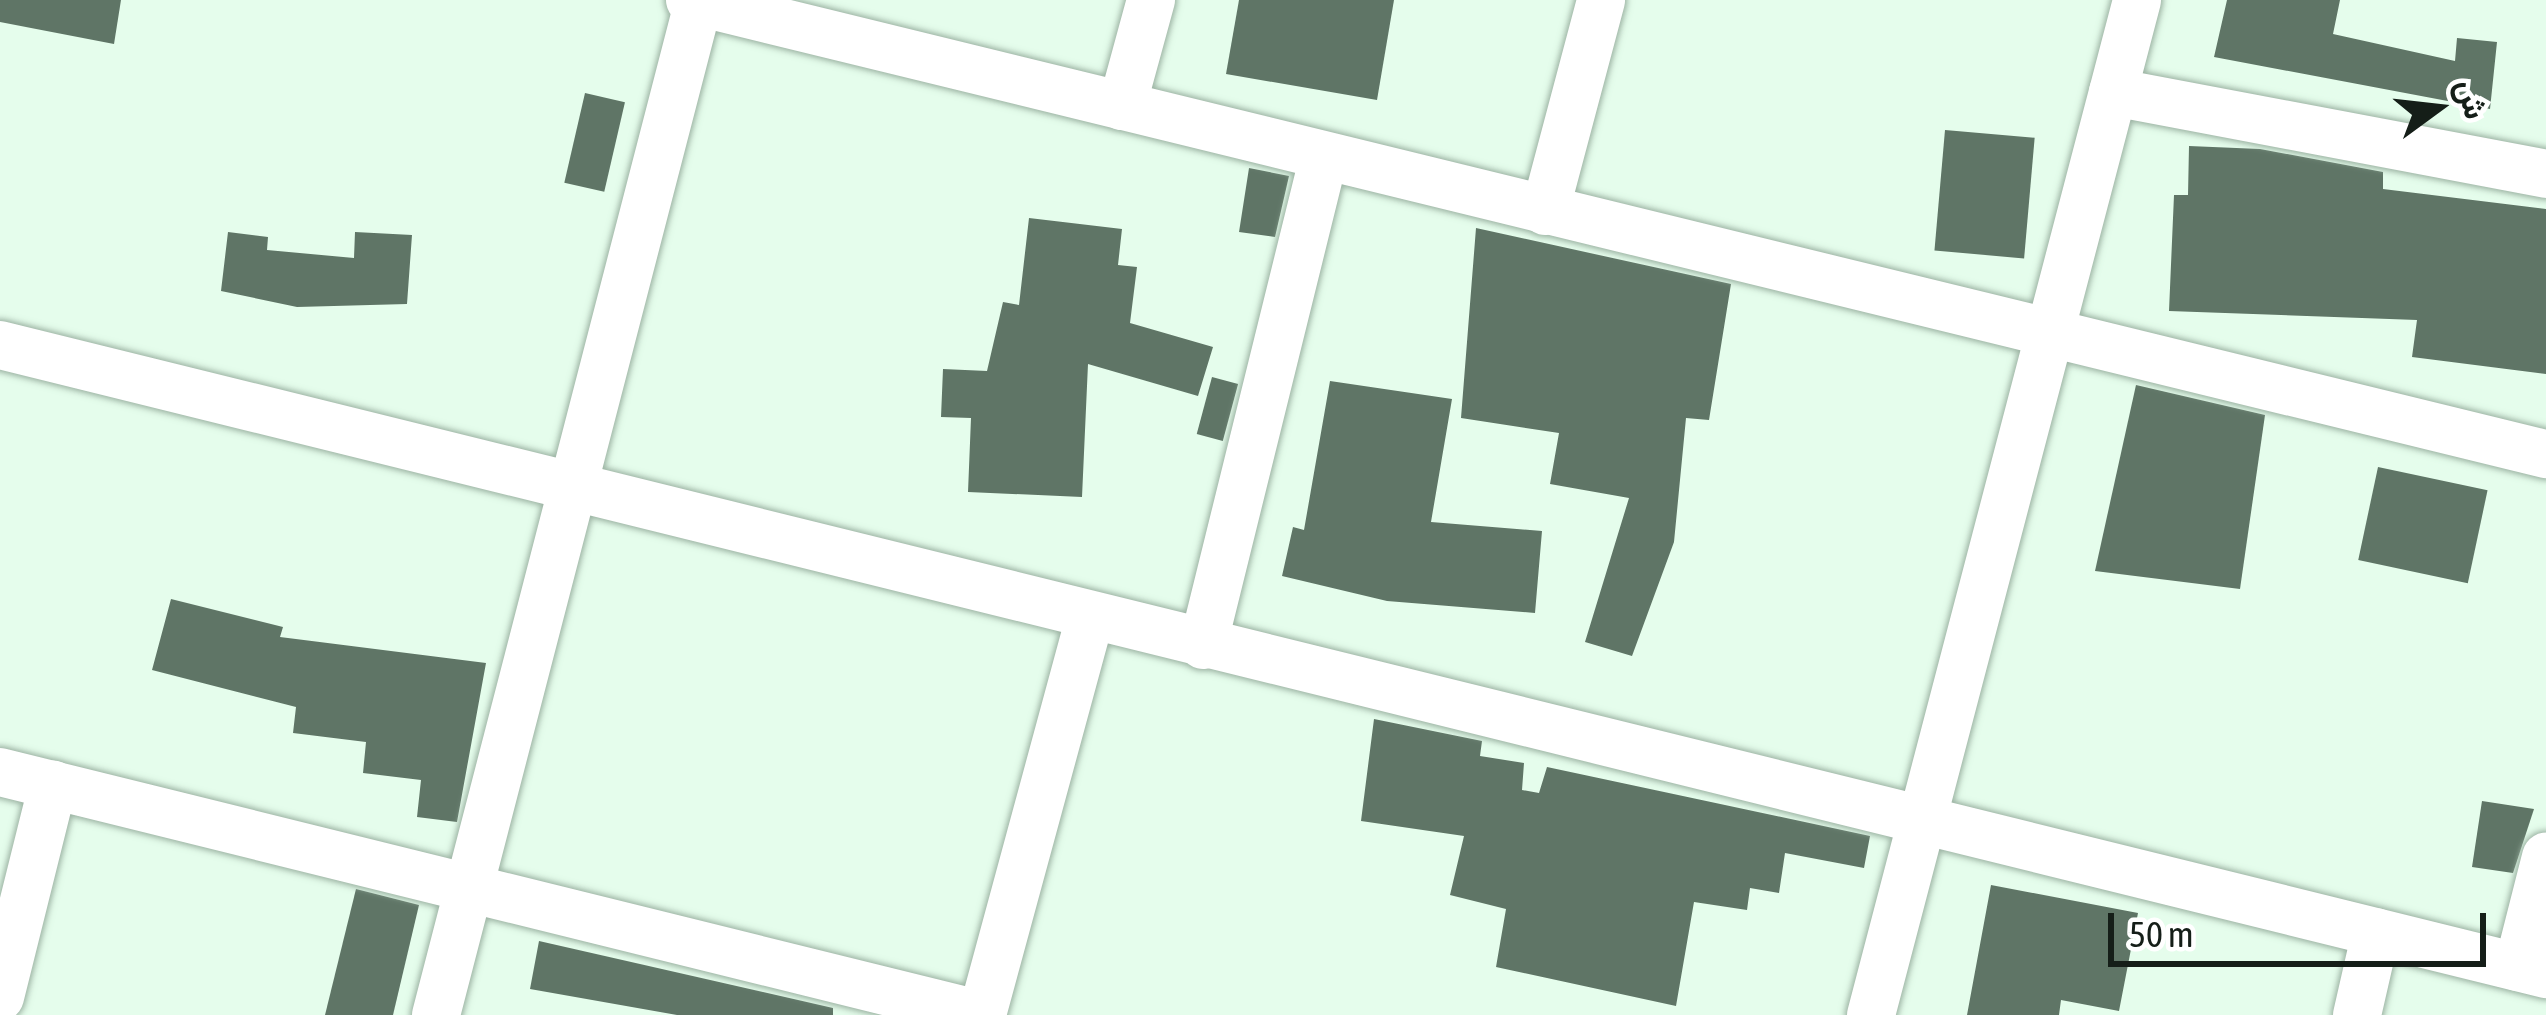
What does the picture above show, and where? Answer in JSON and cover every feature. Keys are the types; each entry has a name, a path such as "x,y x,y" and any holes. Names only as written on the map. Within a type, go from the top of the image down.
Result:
{"street":[{"path":"1123,106 1151,0"},
{"path":"1545,211 1601,0"},
{"path":"1871,1015 2138,0"},
{"path":"436,1015 696,1 2546,454"},
{"path":"2114,92 2546,174"},
{"path":"1203,645 1324,156"},
{"path":"0,344 568,491 2532,971 2546,856"},
{"path":"0,772 468,889 869,1002 982,1015 1090,617"},
{"path":"0,997 53,785"},
{"path":"2357,1015 2376,932"}],"building":[{"path":"0,0 121,0 114,44 0,22"},
{"path":"1239,0 1394,0 1377,100 1226,74"},
{"path":"2227,0 2340,0 2333,34 2455,61 2457,38 2497,42 2490,109 2214,57"},
{"path":"585,93 625,102 604,192 564,183"},
{"path":"1945,130 2035,138 2024,258 1934,251"},
{"path":"2189,146 2260,149 2383,172 2383,189 2546,209 2546,374 2412,357 2417,320 2169,311 2174,195 2188,195"},
{"path":"1249,168 1289,176 1275,237 1239,232"},
{"path":"1029,218 1122,229 1118,265 1137,267 1130,323 1213,347 1198,396 1088,364 1082,497 968,492 971,418 941,417 943,369 987,371 1003,302 1019,305"},
{"path":"1476,228 1731,284 1709,420 1686,418 1674,542 1632,656 1585,642 1629,498 1550,484 1559,433 1461,418"},
{"path":"228,232 268,237 267,250 354,258 355,232 412,235 407,304 297,307 221,291"},
{"path":"1212,377 1238,384 1223,441 1197,434"},
{"path":"1330,381 1452,399 1431,522 1542,531 1535,613 1387,601 1282,576 1293,527 1304,530"},
{"path":"2136,385 2265,415 2240,589 2095,571"},
{"path":"2378,467 2488,490 2468,583 2358,560"},
{"path":"171,599 283,627 280,637 486,663 457,822 417,817 421,780 363,773 366,742 293,733 296,707 152,670"},
{"path":"1374,719 1482,741 1480,756 1524,763 1522,790 1539,793 1547,767 1870,836 1864,868 1785,853 1779,893 1750,888 1747,910 1694,902 1676,1006 1496,967 1506,909 1450,895 1464,836 1361,821"},
{"path":"2482,801 2534,809 2513,873 2472,867"},
{"path":"1991,885 2138,913 2119,1011 2061,1000 2059,1015 1967,1015"},
{"path":"356,889 419,905 393,1015 325,1015"},
{"path":"539,941 833,1008 833,1015 677,1015 530,989"}]}
